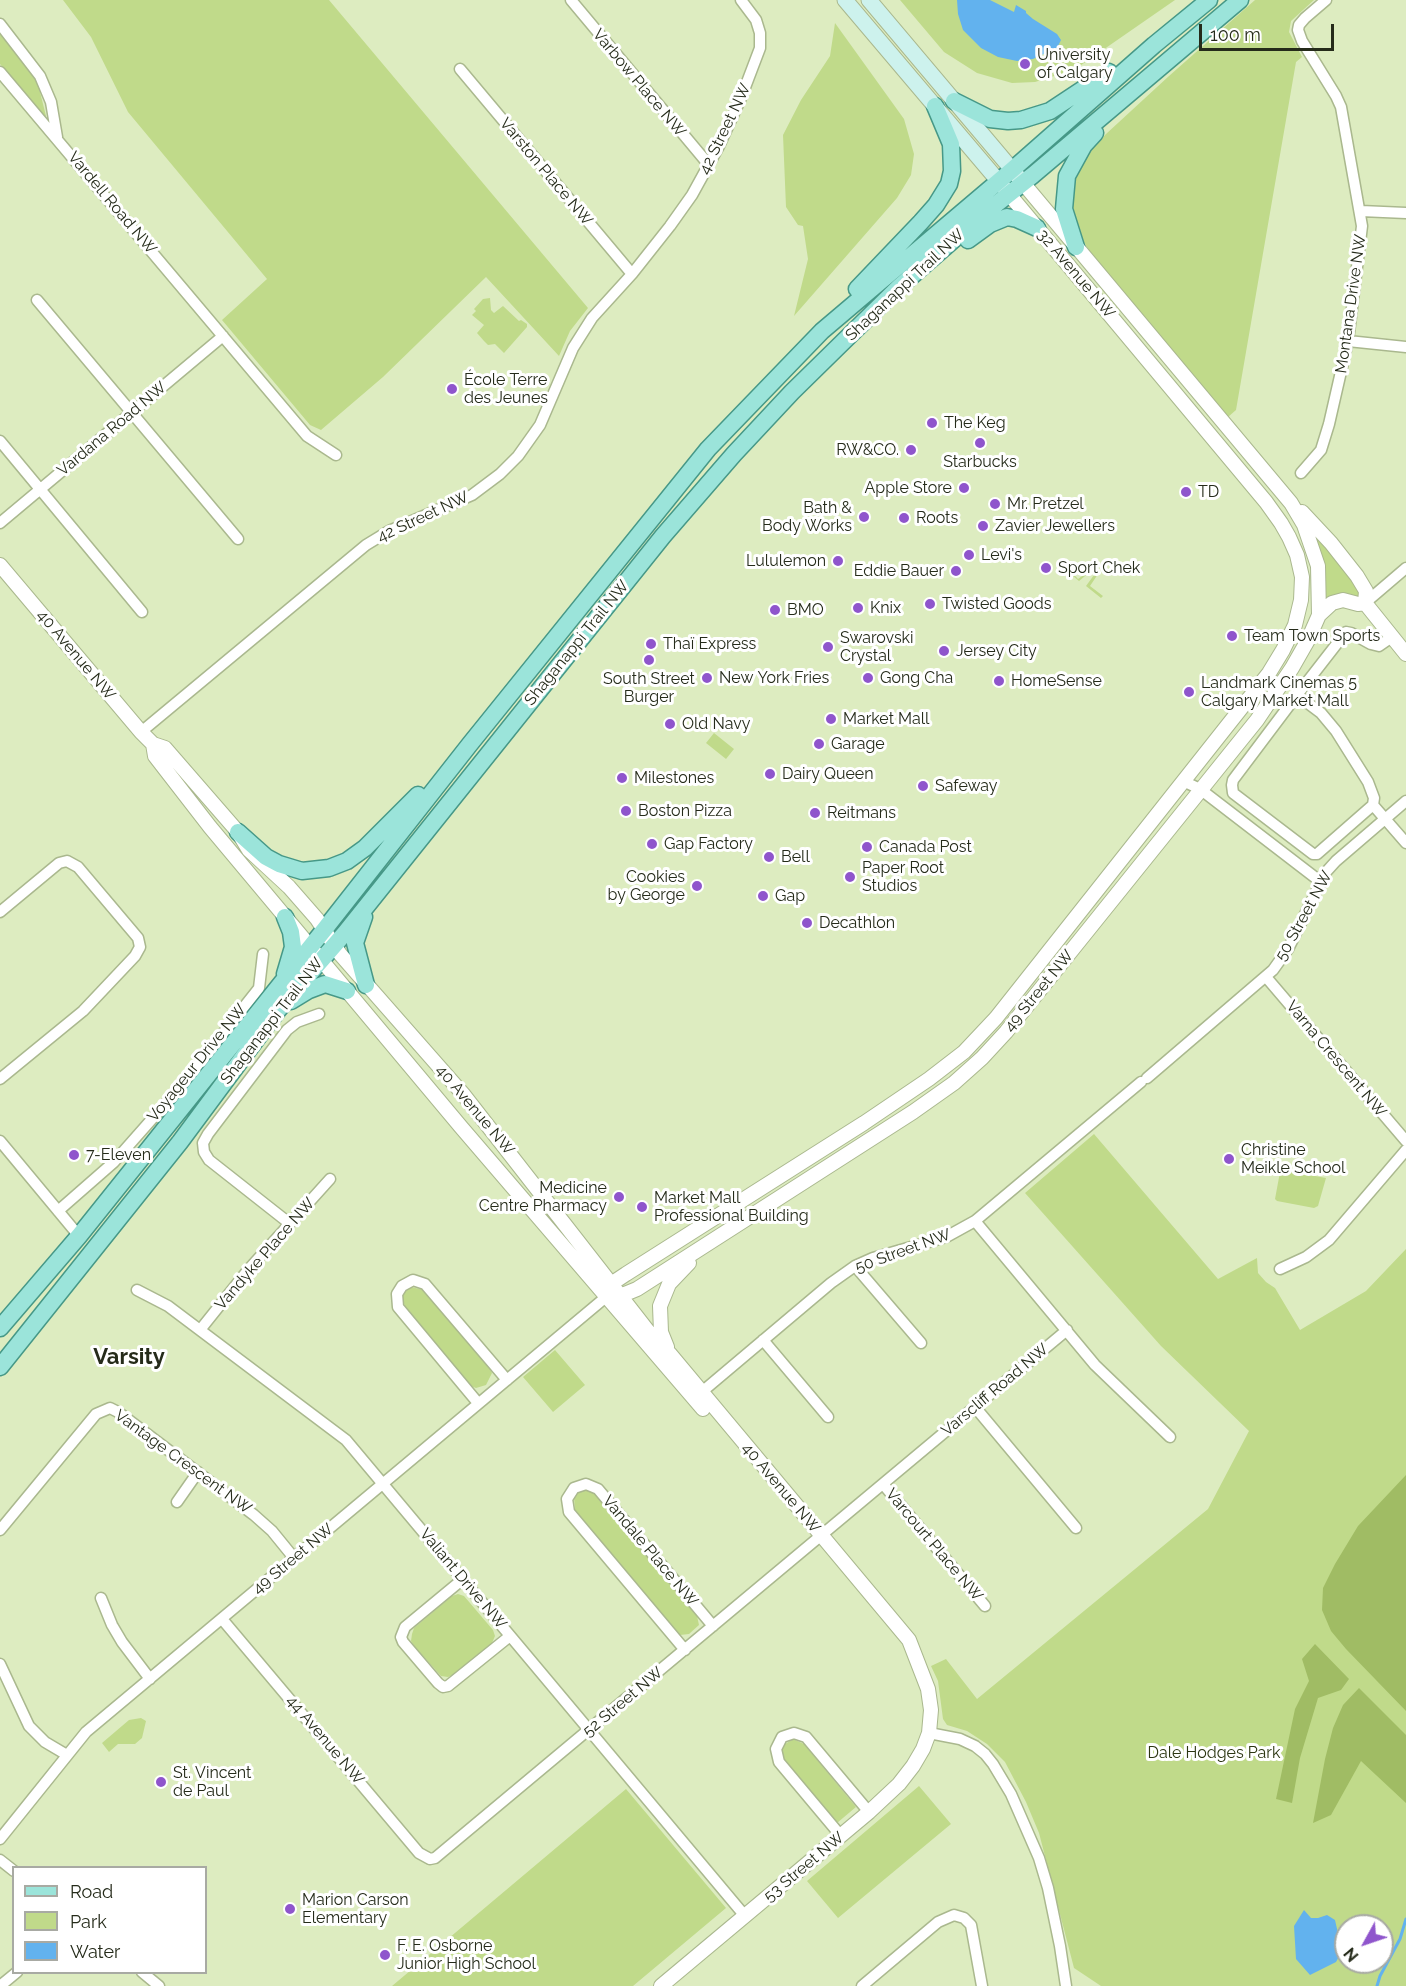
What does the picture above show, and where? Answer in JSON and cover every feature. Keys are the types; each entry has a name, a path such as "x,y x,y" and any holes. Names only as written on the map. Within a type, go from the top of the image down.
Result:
{"main road":[{"name":"32 Avenue NW","path":"845,0 1003,188"},
{"name":"32 Avenue NW","path":"869,0 1017,177"},
{"name":"Shaganappi Trail NW","path":"1017,177 1154,45 1209,0"},
{"name":"Shaganappi Trail NW","path":"0,1367 180,1142 278,1010 316,953 324,930 470,744 708,449 822,331 1017,177 1155,73 1240,0"},
{"path":"954,101 981,115 999,121 1032,118 1063,104 1154,45"},
{"path":"1076,247 1064,209 1067,176 1084,145 1144,87 1155,73"},
{"path":"822,331 826,321 921,222 949,184 952,171 951,144 935,106"},
{"name":"Shaganappi Trail NW","path":"0,1328 79,1236 283,980 316,953 334,945 367,906 686,508 764,421 899,286 1003,188"},
{"path":"861,325 876,320 977,232 999,218 1017,219 1037,228"},
{"path":"238,832 266,857 290,868 310,871 338,865 365,848 470,744"},
{"path":"366,985 356,943 367,906"},
{"path":"283,980 293,947 291,932 285,917"},
{"path":"278,1010 317,987 330,984 347,991"},
{"path":"0,1351 73,1260 80,1248 79,1236"}],"street":[{"name":"Varbow Place NW","path":"571,0 709,165"},
{"name":"42 Street NW","path":"141,732 366,545 389,531 458,502 484,488 525,448 540,425 573,348 592,318 632,274 676,218 709,165 729,125 760,48 760,33 756,20 741,0"},
{"name":"Montana Drive NW","path":"1301,473 1321,450 1329,424 1348,341 1362,226 1341,107 1298,30 1305,18 1326,0"},
{"path":"0,24 40,76 51,102 57,138"},
{"name":"Varston Place NW","path":"460,69 632,274"},
{"name":"Vardell Road NW","path":"0,72 308,436 336,455"},
{"name":"32 Avenue NW","path":"1017,177 1291,503 1331,543 1366,591 1365,603 1406,654"},
{"name":"32 Avenue NW","path":"1003,188 1266,502 1289,537 1297,555"},
{"path":"1361,211 1406,213"},
{"path":"37,300 238,539"},
{"name":"Vardana Road NW","path":"0,523 223,336"},
{"path":"1348,341 1406,347"},
{"path":"0,441 142,612"},
{"name":"32 Avenue NW","path":"1291,503 1314,549"},
{"name":"49 Street NW","path":"612,1292 636,1288 711,1241 913,1112 954,1083 982,1058 1006,1032 1257,720 1292,669 1308,640 1318,615 1320,581 1314,549"},
{"name":"49 Street NW","path":"0,1839 86,1732 612,1292 928,1080 964,1052 996,1017 1269,673 1284,650 1295,625 1301,600 1302,577 1297,555"},
{"name":"40 Avenue NW","path":"0,565 141,732 153,744 165,748 238,832 249,850 289,887 317,919 334,945 366,985 463,1094 561,1217 612,1292 818,1539 909,1640 930,1697 929,1733"},
{"path":"1318,615 1332,603 1343,600 1358,604 1365,603 1406,568"},
{"path":"1297,695 1321,713 1336,731 1368,782 1374,798 1373,805 1317,854 1313,854 1233,793 1233,780 1297,695 1346,632 1379,646 1392,637"},
{"name":"40 Avenue NW","path":"153,744 155,756 174,782 285,917 347,991 612,1292 670,1354 698,1395"},
{"path":"1186,777 1320,882"},
{"name":"50 Street NW","path":"698,1395 831,1283 855,1266 873,1258 946,1237 975,1221 1144,1080 1266,977 1288,949 1320,882 1335,861 1406,801"},
{"path":"1373,805 1406,843"},
{"path":"0,912 59,863 67,861 78,867 138,938 140,947 135,956 83,1011 0,1079"},
{"name":"Voyageur Drive NW","path":"58,1211 114,1162 182,1085 259,988 263,954"},
{"name":"Varna Crescent NW","path":"1266,977 1406,1141"},
{"path":"289,1223 209,1160 203,1143 287,1030 297,1022 319,1014"},
{"path":"0,1142 79,1236"},
{"path":"1280,1269 1306,1257 1329,1240 1406,1150"},
{"name":"Vandyke Place NW","path":"200,1330 248,1270 330,1179"},
{"path":"975,1221 1108,1379 1170,1437"},
{"path":"670,1354 661,1332 660,1306 675,1276 711,1241"},
{"path":"855,1266 921,1343"},
{"path":"478,1403 398,1307 397,1294 402,1286 413,1280 425,1284 507,1380"},
{"name":"Valiant Drive NW","path":"137,1290 168,1306 346,1440 745,1916"},
{"name":"Varscliff Road NW","path":"818,1539 1067,1330"},
{"path":"764,1340 828,1417"},
{"path":"975,1407 1076,1528"},
{"name":"Vantage Crescent NW","path":"0,1530 96,1414 110,1408 265,1524 294,1558"},
{"path":"177,1502 198,1472"},
{"name":"Vandale Place NW","path":"685,1650 569,1512 567,1499 574,1488 586,1484 598,1489 713,1626"},
{"name":"Varcourt Place NW","path":"883,1484 986,1606"},
{"name":"52 Street NW","path":"430,1859 442,1854 818,1539"},
{"path":"463,1579 405,1627 401,1637 410,1651 443,1687 448,1686 510,1636"},
{"path":"101,1598 122,1642 150,1679"},
{"name":"44 Avenue NW","path":"222,1618 419,1853 430,1859"},
{"path":"0,1664 29,1726 45,1742 67,1755"},
{"path":"841,1836 779,1762 776,1749 782,1737 794,1733 806,1737 869,1812"},
{"path":"929,1733 960,1739 975,1746 993,1764 1011,1794 1039,1858 1048,1888 1058,1930 1066,1986"},
{"name":"53 Street NW","path":"661,1986 841,1836 899,1784 923,1749 929,1733"},
{"path":"0,1860 12,1869"},
{"path":"862,1986 938,1922 954,1915 964,1918 971,1925 982,1986"},
{"path":"0,1986 15,1974"},
{"path":"144,1974 159,1986"}],"green space":[{"path":"63,0 329,0 588,308 570,331 559,356 486,277 383,377 321,430 310,425 222,320 267,279 128,112 91,37"},
{"name":"University of Calgary","path":"900,0 1175,0 1074,70 1035,82 1012,83 977,73 944,52"},
{"path":"1255,0 1314,0 1291,21 1289,32 1302,57 1296,62 1236,410 1228,417 1099,265 1081,238 1070,208 1072,184 1083,159 1106,134"},
{"path":"835,23 904,119 914,154 911,175 897,198 794,316 808,259 803,226 798,225 786,207 783,135 801,100 830,56"},
{"path":"0,34 31,71 38,84 46,116 43,116 0,64"},
{"path":"490,298 491,310 494,313 503,306 519,321 527,324 527,327 504,353 495,344 488,345 477,333 484,325 472,315 483,299"},
{"path":"1316,536 1354,583 1361,596 1357,600 1325,600 1325,573"},
{"path":"1092,569 1098,574 1090,586 1103,596 1101,598 1086,586 1094,575 1090,572 1079,581 1067,571 1070,570 1078,579"},
{"path":"714,733 734,749 726,759 706,743"},
{"name":"Dale Hodges Park","path":"1094,1134 1218,1279 1257,1258 1258,1273 1275,1288 1300,1330 1366,1291 1406,1249 1406,1986 1101,1986 1074,1968 1039,1833 1005,1762 987,1744 967,1731 947,1725 943,1719 938,1681 931,1666 946,1659 977,1699 1208,1509 1249,1431 1161,1346 1025,1193"},
{"path":"1283,1170 1326,1178 1318,1206 1314,1208 1275,1199 1280,1172"},
{"path":"411,1287 424,1290 490,1369 492,1373 486,1385 476,1388 471,1386 405,1307 402,1297"},
{"path":"555,1350 585,1385 553,1412 523,1377"},
{"path":"1406,1475 1406,1711 1331,1631 1322,1610 1323,1588 1358,1526"},
{"path":"581,1490 594,1493 697,1616 699,1625 689,1634 680,1635 575,1510 574,1497"},
{"path":"458,1594 464,1596 493,1630 495,1636 492,1643 455,1674 448,1677 441,1676 415,1647 411,1641 412,1634 414,1628 452,1596"},
{"path":"1315,1644 1349,1679 1341,1690 1318,1698 1300,1758 1292,1803 1276,1799 1295,1709 1309,1681 1302,1659"},
{"path":"1359,1688 1406,1735 1406,1803 1361,1761 1331,1815 1313,1823 1333,1728 1343,1705"},
{"path":"141,1718 146,1721 142,1738 135,1744 118,1744 109,1752 102,1743 129,1720"},
{"path":"793,1739 804,1744 856,1807 837,1823 784,1760 782,1746"},
{"path":"919,1786 951,1824 838,1918 807,1881"},
{"path":"626,1789 726,1908 633,1986 392,1986"}],"water":[{"path":"957,0 990,0 1014,12 1016,5 1057,34 1061,40 1057,48 1033,59 1017,61 998,57 981,48 963,30"},
{"path":"1304,1910 1311,1918 1327,1915 1334,1919 1334,1963 1310,1975 1296,1959 1294,1926"}],"waterway":[{"path":"1377,1986 1400,1939 1406,1919"}],"place":[{"name":"University of Calgary","path":"1025,64"},
{"name":"École Terre des Jeunes","path":"452,389"},
{"name":"The Keg","path":"932,423"},
{"name":"Starbucks","path":"980,443"},
{"name":"RW&CO.","path":"911,450"},
{"name":"Apple Store","path":"964,488"},
{"name":"TD","path":"1186,492"},
{"name":"Mr. Pretzel","path":"995,504"},
{"name":"Bath & Body Works","path":"864,517"},
{"name":"Roots","path":"904,518"},
{"name":"Zavier Jewellers","path":"983,526"},
{"name":"Levi's","path":"969,555"},
{"name":"Lululemon","path":"838,561"},
{"name":"Sport Chek","path":"1046,568"},
{"name":"Eddie Bauer","path":"956,571"},
{"name":"Twisted Goods","path":"930,604"},
{"name":"Knix","path":"858,608"},
{"name":"BMO","path":"775,610"},
{"name":"Team Town Sports","path":"1232,636"},
{"name":"Thaï Express","path":"651,644"},
{"name":"Swarovski Crystal","path":"828,647"},
{"name":"Jersey City","path":"944,651"},
{"name":"South Street Burger","path":"649,660"},
{"name":"New York Fries","path":"707,678"},
{"name":"Gong Cha","path":"868,678"},
{"name":"HomeSense","path":"999,681"},
{"name":"Landmark Cinemas 5 Calgary Market Mall","path":"1189,692"},
{"name":"Market Mall","path":"831,719"},
{"name":"Old Navy","path":"670,724"},
{"name":"Garage","path":"819,744"},
{"name":"Dairy Queen","path":"770,774"},
{"name":"Milestones","path":"622,778"},
{"name":"Safeway","path":"923,786"},
{"name":"Boston Pizza","path":"626,811"},
{"name":"Reitmans","path":"815,813"},
{"name":"Gap Factory","path":"652,844"},
{"name":"Canada Post","path":"867,847"},
{"name":"Bell","path":"769,857"},
{"name":"Paper Root Studios","path":"850,877"},
{"name":"Cookies by George","path":"697,886"},
{"name":"Gap","path":"763,896"},
{"name":"Decathlon","path":"807,923"},
{"name":"7-Eleven","path":"74,1155"},
{"name":"Christine Meikle School","path":"1229,1159"},
{"name":"Medicine Centre Pharmacy","path":"619,1197"},
{"name":"Market Mall Professional Building","path":"642,1207"},
{"name":"St. Vincent de Paul","path":"161,1782"},
{"name":"Marion Carson Elementary","path":"290,1909"},
{"name":"F. E. Osborne Junior High School","path":"385,1955"}],"district":[{"name":"Varsity","path":"129,1357"}]}
